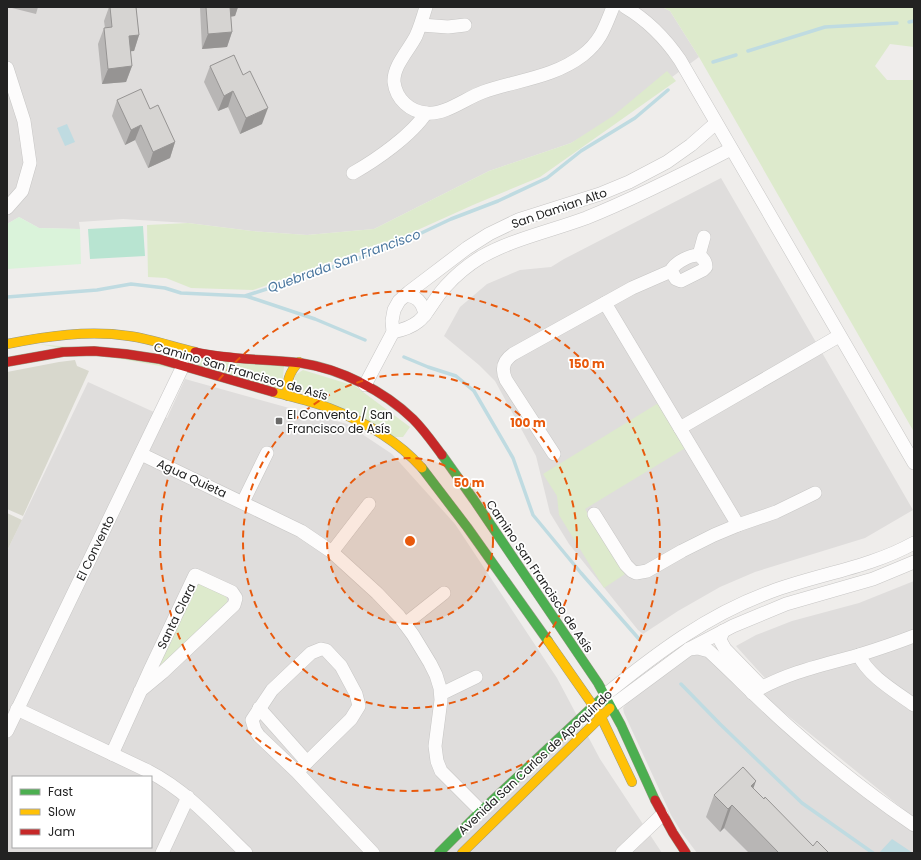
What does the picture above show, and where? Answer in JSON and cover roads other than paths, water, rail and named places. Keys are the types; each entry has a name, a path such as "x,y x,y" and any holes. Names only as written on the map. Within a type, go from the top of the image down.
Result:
{"main road":[{"name":"Camino San Francisco de Asís","path":"7,344 55,336 84,334 128,336 164,343 210,355 299,362 332,371 365,385 381,395 412,418 444,457 489,540 601,717 638,793"},
{"name":"Camino San Francisco de Asís","path":"7,362 63,352 94,351 159,359 316,403 350,416 394,442 412,458 489,540 605,694 612,706 656,822 686,853"},
{"path":"288,396 286,387 287,377 299,362"},
{"path":"394,442 403,441 409,434 413,427 412,418"},
{"name":"Avenida San Carlos de Apoquindo","path":"439,853 481,811 605,694"},
{"name":"Avenida San Carlos de Apoquindo","path":"462,853 612,706"}],"street":[{"path":"426,7 413,41 398,66 394,77 396,91 402,100 416,111 426,113 444,110 484,92 543,76 570,64 597,42 604,31 613,7"},
{"path":"625,7 649,23 667,42 680,60 914,463"},
{"path":"420,25 448,27 465,25"},
{"path":"7,68 24,122 30,163 22,192 7,208"},
{"path":"353,173 370,163 395,144 418,124 426,113"},
{"name":"San Damian Alto","path":"365,385 393,332 392,321 394,310 399,301 467,248 489,234 518,220 600,194 629,182 667,162 691,145 716,123"},
{"name":"San Damian Alto","path":"393,332 406,329 421,320 444,288 456,275 488,253 634,198 731,149"},
{"path":"554,454 506,380 503,370 504,363 513,354 646,281 671,271 676,279 681,281 703,270 706,267 705,262 698,255 704,237"},
{"path":"404,296 411,296 418,300 425,315"},
{"path":"605,303 738,525"},
{"path":"680,428 839,336"},
{"name":"El Convento","path":"7,730 184,366"},
{"path":"243,502 267,453"},
{"name":"Agua Quieta","path":"141,454 301,531 332,552 377,593 405,624 430,663 438,682 441,694 435,746 437,761 446,776 481,811"},
{"path":"594,514 626,565 632,571 648,571 696,543 738,525 776,512 815,492"},
{"path":"332,552 369,504"},
{"name":"Avenida San Carlos de Apoquindo","path":"605,694 665,648 716,616 744,602 770,592 860,566 914,543"},
{"name":"Avenida San Carlos de Apoquindo","path":"612,706 689,649 723,631 773,609 860,584 914,562"},
{"name":"Santa Clara","path":"112,754 140,691 195,574 232,592 236,598 234,605 163,672 140,691"},
{"path":"405,624 444,593"},
{"path":"723,631 720,640 725,649 787,725 835,766 914,825"},
{"path":"757,690 816,666 859,655 914,636"},
{"path":"689,649 698,648 709,651 757,690"},
{"path":"298,772 351,718 359,706 356,694 341,666 326,650 320,649 311,653 272,690 252,720 255,730 259,736 298,772 373,853"},
{"path":"859,655 863,663 876,677 914,705"},
{"path":"441,694 476,677"},
{"path":"259,708 307,762"},
{"path":"17,709 158,777 198,806 246,853"},
{"path":"162,853 188,798"},
{"path":"622,853 656,822"}],"water":[{"path":"67,124 75,142 65,146 57,128"},
{"path":"892,839 913,853 879,853"}],"waterway":[{"name":"Quebrada San Francisco","path":"909,22 914,21"},
{"name":"Quebrada San Francisco","path":"748,51 825,27 897,23"},
{"name":"Quebrada San Francisco","path":"713,62 736,55"},
{"name":"Quebrada San Francisco","path":"7,297 97,290 131,284 165,288 181,293 245,296 396,245 451,219 498,201 547,178 581,151 635,118 668,90"},
{"path":"246,296 315,319 365,340"},
{"path":"404,357 456,376 474,391 513,458 533,515 581,573 639,639"},
{"path":"681,684 802,803 873,853"}],"place":[{"name":"El Convento / San Francisco de Asís","path":"279,421"}]}
